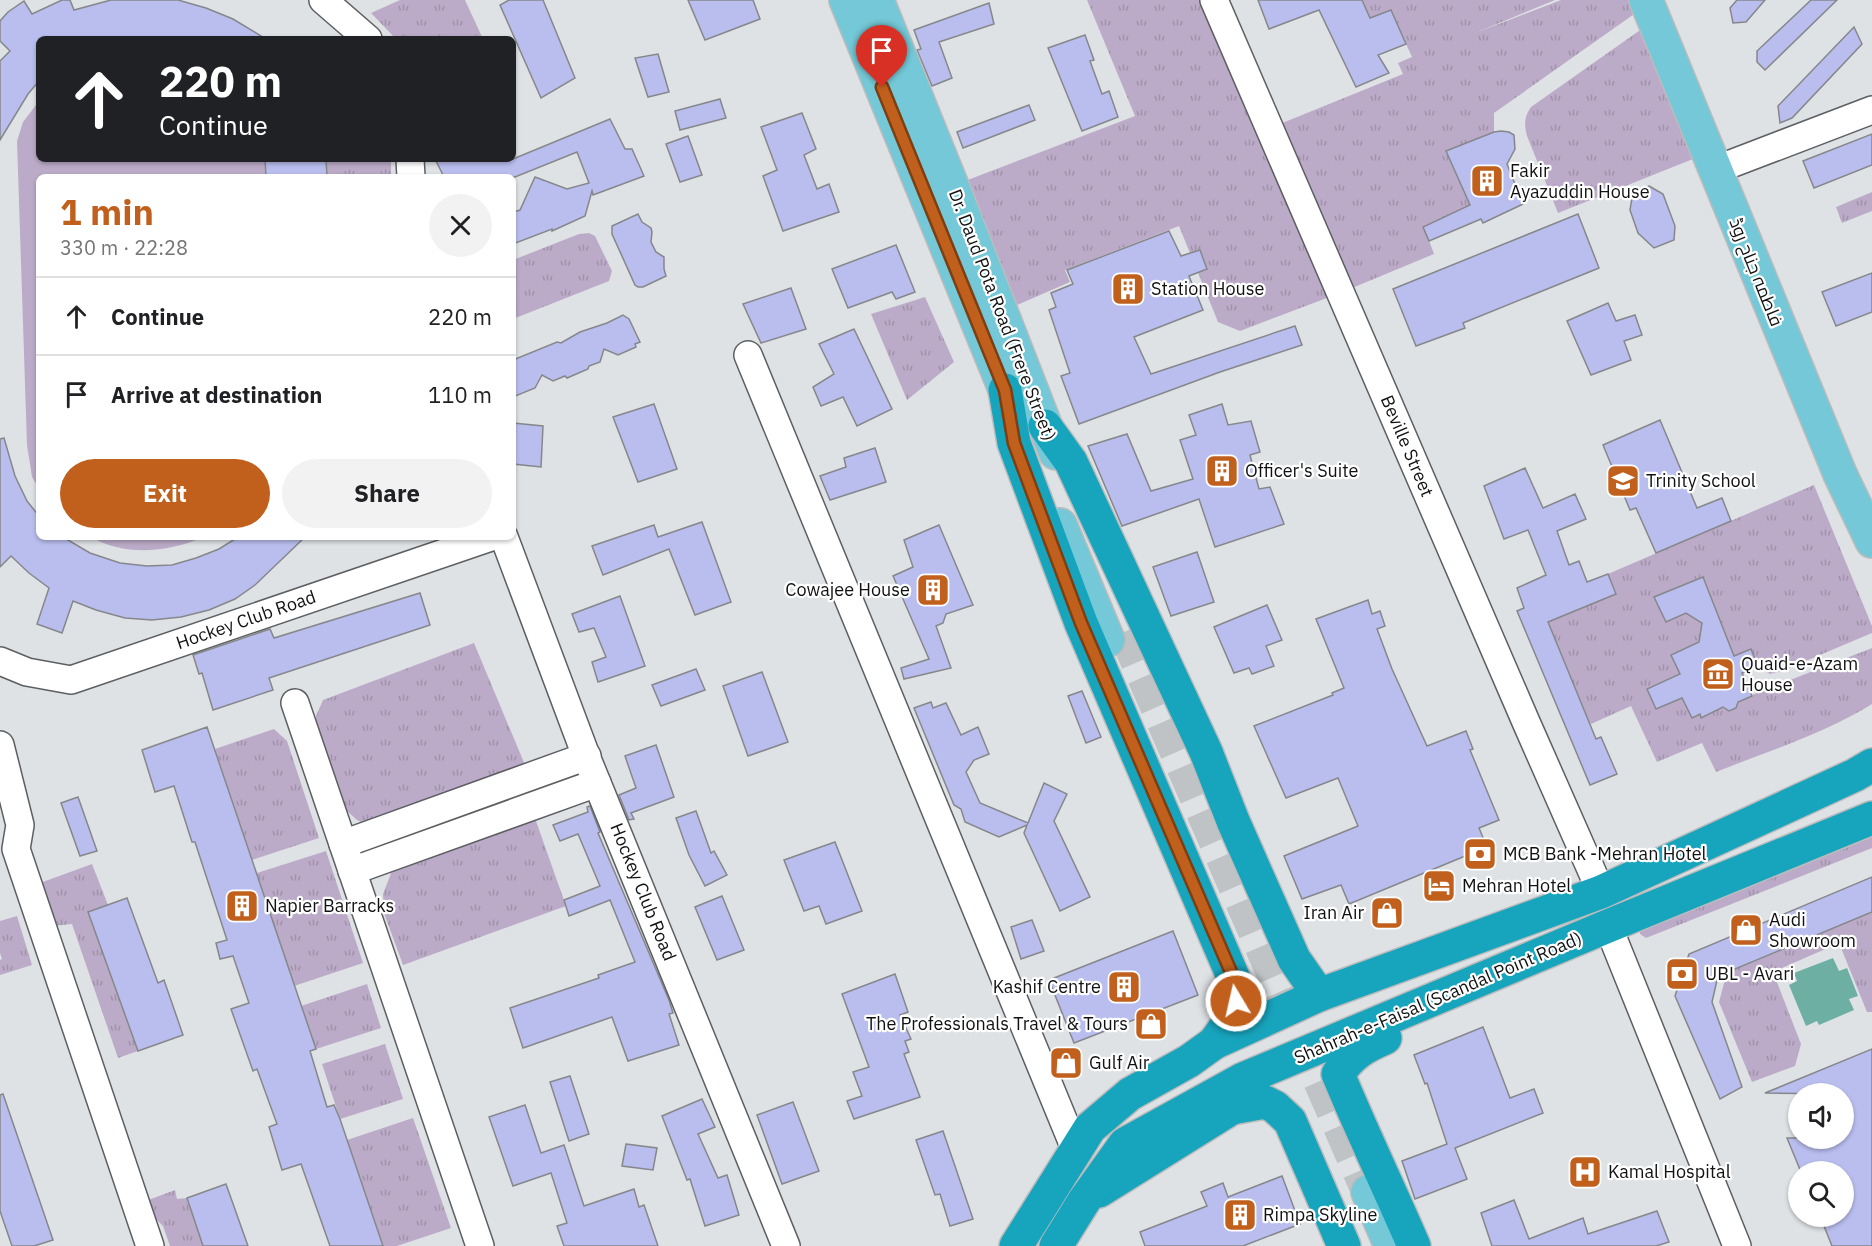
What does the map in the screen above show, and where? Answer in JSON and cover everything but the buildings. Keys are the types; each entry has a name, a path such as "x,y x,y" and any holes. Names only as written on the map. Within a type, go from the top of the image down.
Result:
{"highway":[{"path":"1005,390 1014,443 1081,623 1237,986 1234,1016 1214,1043"},
{"path":"1045,426 1071,462 1206,752 1233,821 1293,959 1320,995"},
{"name":"Shahrah-e-Faisal (Scandal Point Road)","path":"1016,1246 1090,1128 1130,1094 1189,1061 1214,1043 1320,995 1601,891 1856,775 1872,765"},
{"name":"Shahrah-e-Faisal (Scandal Point Road)","path":"1056,1246 1084,1201 1125,1144 1243,1079 1872,818"},
{"path":"1338,1074 1361,1048 1417,1024 1488,978"},
{"path":"1265,1102 1277,1084 1301,1068 1323,1065 1338,1074 1414,1246"},
{"path":"1084,1201 1232,1108 1265,1102 1275,1107 1290,1121 1344,1246"}],"main road":[{"name":"Dr. Daud Pota Road (Frere Street)","path":"846,0 1005,390 1116,636 1045,426 877,0"},
{"name":"فاطمہ جناح روڈ","path":"1646,0 1872,491"},
{"name":"فاطمہ جناح روڈ","path":"1665,0 1724,167 1840,474 1872,541"},
{"path":"1371,1246 1360,1195 1391,1246"}],"street":[{"path":"323,0 365,36"},
{"name":"Beville Street","path":"1214,0 1516,700 1601,891"},
{"path":"1724,167 1872,110"},
{"path":"748,355 1076,1151"},
{"name":"Hockey Club Road","path":"0,662 27,672 71,680 483,540"},
{"name":"Hockey Club Road","path":"505,540 597,783 786,1246"},
{"path":"294,703 480,1246"},
{"path":"0,745 20,825 16,849 150,1246"},
{"path":"343,844 587,756"},
{"path":"352,871 597,783"},
{"path":"1608,926 1737,1246"}],"green space":[{"path":"400,0 465,0 482,36 393,36 371,13"},
{"path":"1087,0 1214,0 1270,128 1403,74 1398,63 1412,57 1391,11 1370,18 1362,0 1555,0 1475,33 1561,0 1645,0 1647,5 1494,113 1494,132 1446,151 1470,205 1424,227 1434,254 1240,331 1218,322 1179,226 1065,270 1070,282 1001,312 952,186 1135,116"},
{"path":"1653,21 1708,153 1558,213 1527,136 1525,121 1527,114 1531,107"},
{"path":"36,105 36,162 265,162 266,174 36,174 36,484 32,477 27,445 17,141 23,122"},
{"path":"326,162 391,162 391,174 327,174"},
{"path":"1872,192 1872,211 1842,223 1836,207"},
{"path":"589,233 595,236 612,271 609,281 516,318 516,259 579,234"},
{"path":"925,297 954,362 907,400 871,314"},
{"path":"1814,485 1872,626 1872,633 1782,671 1770,674 1758,667 1743,673 1752,695 1872,648 1872,704 1815,733 1716,772 1702,743 1657,762 1631,706 1591,724 1548,622 1616,593 1608,574"},
{"path":"98,540 196,540 162,549 147,550 118,548"},
{"path":"474,643 530,777 381,831 357,820 347,811 317,730 316,716 323,700"},
{"path":"274,729 287,741 319,838 252,860 215,749"},
{"path":"530,804 566,906 403,965 384,913 383,894 395,863"},
{"path":"1872,832 1872,848 1646,938 1640,934 1640,928"},
{"path":"326,851 363,963 294,986 257,873"},
{"path":"92,864 108,905 88,912 138,1051 118,1058 72,924 53,926 40,883"},
{"path":"1872,912 1872,1012 1867,1012 1839,943 1773,972 1801,1044 1795,1066 1752,1082 1719,1002 1727,972"},
{"path":"17,916 32,965 0,975 0,960 2,959 0,921"},
{"path":"367,984 381,1028 316,1049 301,1006"},
{"path":"385,1044 403,1099 340,1119 322,1064"},
{"path":"413,1118 451,1228 397,1246 383,1246 347,1140"},
{"path":"175,1190 177,1199 187,1198 203,1246 170,1246 163,1226 157,1220 151,1223 143,1202"}],"shaded area":[{"path":"1833,958 1839,971 1847,968 1858,996 1849,999 1854,1010 1819,1025 1817,1021 1806,1026 1789,985 1797,981 1794,973"}],"tunnel":[{"path":"1124,632 1368,1192"}],"place":[{"name":"Fakir Ayazuddin House","path":"1487,181"},
{"name":"Station House","path":"1128,289"},
{"name":"Officer's Suite","path":"1222,471"},
{"name":"Trinity School","path":"1623,481"},
{"name":"Cowajee House","path":"933,590"},
{"name":"Quaid-e-Azam House","path":"1718,674"},
{"name":"MCB Bank -Mehran Hotel","path":"1480,854"},
{"name":"Mehran Hotel","path":"1439,886"},
{"name":"Napier Barracks","path":"242,906"},
{"name":"Iran Air","path":"1387,913"},
{"name":"Audi Showroom","path":"1746,930"},
{"name":"UBL - Avari","path":"1682,974"},
{"name":"Kashif Centre","path":"1124,987"},
{"name":"The Professionals Travel & Tours","path":"1151,1024"},
{"name":"Gulf Air","path":"1066,1063"},
{"name":"Kamal Hospital","path":"1585,1172"},
{"name":"Rimpa Skyline","path":"1240,1215"}],"route":[{"path":"882,87 1005,390 1014,443 1081,623 1237,986 1236,1001"}]}
